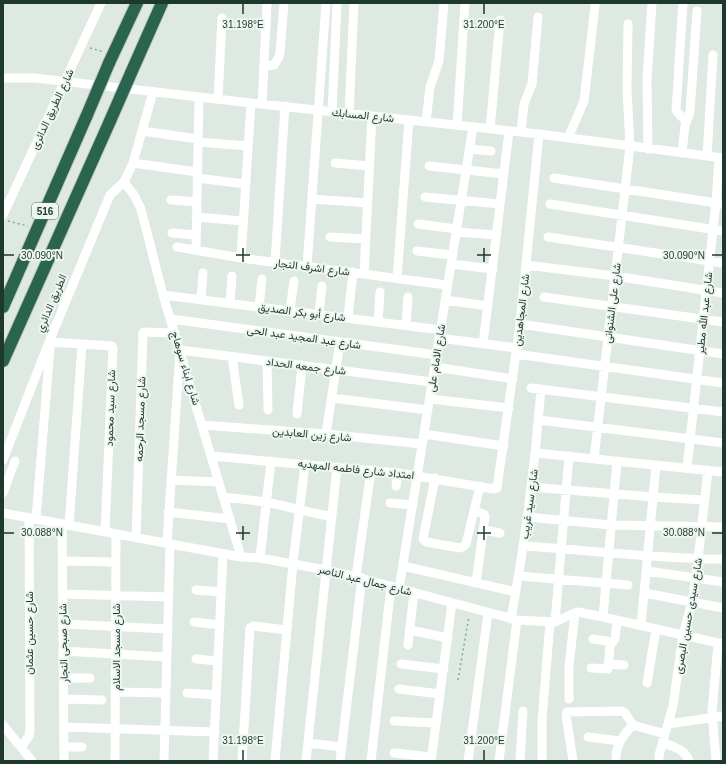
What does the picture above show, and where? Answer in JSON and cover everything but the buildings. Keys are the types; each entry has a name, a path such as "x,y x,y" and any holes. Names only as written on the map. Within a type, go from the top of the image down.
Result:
{"highway":[{"name":"516","path":"3,307 111,58 137,3"},
{"name":"الطريق الدائري","path":"3,361 162,3"}],"street":[{"name":"شارع الطريق الدائرى","path":"3,217 101,3"},
{"path":"262,104 267,3"},
{"path":"264,66 274,65 279,57 284,3"},
{"path":"307,266 326,3"},
{"path":"332,112 337,3"},
{"path":"349,114 354,3"},
{"path":"426,122 430,88 440,61 444,3"},
{"path":"457,125 465,3"},
{"path":"648,149 647,79 652,3"},
{"path":"683,3 676,110 686,121"},
{"path":"568,138 584,102 596,6"},
{"path":"682,153 686,121 690,112 697,11"},
{"path":"521,132 524,104 532,84 538,17"},
{"path":"218,99 222,18"},
{"path":"490,129 500,20"},
{"name":"شارع على الشنوانى","path":"594,459 630,146 627,105 628,24"},
{"path":"707,156 712,55"},
{"name":"شارع المسابك","path":"3,78 35,78 64,81 539,134 721,158"},
{"name":"الطريق الدائري","path":"3,460 50,340 110,195 124,182 133,163 153,92"},
{"path":"196,250 199,97"},
{"path":"241,258 251,103"},
{"path":"275,262 285,106"},
{"path":"364,274 372,116"},
{"path":"397,278 409,120"},
{"name":"شارع الامام على","path":"371,761 395,588 403,566 473,127"},
{"path":"142,131 248,146"},
{"path":"483,344 509,131"},
{"name":"شارع المجاهدين","path":"498,486 520,324 539,134"},
{"path":"469,149 491,151"},
{"name":"شارع عبد الله مطير","path":"687,468 713,230 720,203 721,158"},
{"path":"133,163 245,184"},
{"path":"335,164 370,166"},
{"path":"430,166 504,174"},
{"path":"554,178 720,203"},
{"name":"شارع ابناء سوهاج","path":"124,182 134,195 141,209 163,295 241,557"},
{"path":"426,197 500,204"},
{"path":"312,199 368,203"},
{"path":"171,200 197,202"},
{"path":"550,204 723,231"},
{"path":"196,217 243,221"},
{"path":"418,224 496,236"},
{"path":"172,233 196,235"},
{"path":"330,237 366,239"},
{"path":"548,237 723,263"},
{"name":"شارع اشرف النجار","path":"177,247 241,258 447,285"},
{"path":"417,252 493,269"},
{"path":"526,265 615,276 723,293"},
{"path":"348,318 353,272"},
{"path":"201,299 203,273"},
{"path":"230,303 232,276"},
{"path":"260,307 262,279"},
{"path":"290,310 294,281"},
{"path":"319,314 322,286"},
{"path":"378,322 380,292"},
{"name":"شارع أبو بكر الصديق","path":"163,295 406,325 516,351 604,367 697,378 723,383"},
{"path":"406,325 408,297"},
{"path":"544,297 723,322"},
{"path":"445,300 488,306"},
{"name":"شارع عبد المجيد عبد الحى","path":"171,319 437,355"},
{"path":"520,324 700,352 723,354"},
{"name":"شارع مسجد الرحمه","path":"136,538 143,333 175,333"},
{"name":"شارع سيد محمود","path":"50,340 112,346 105,532"},
{"name":"شارع حسين عثمان","path":"21,747 29,736 30,729 32,518 50,340"},
{"path":"326,434 340,342"},
{"name":"شارع صبحى النجار","path":"64,761 62,561 82,344"},
{"path":"164,761 169,597 168,512 180,350"},
{"name":"شارع جمعه الحداد","path":"180,350 432,382"},
{"path":"232,357 239,406"},
{"path":"267,361 268,410"},
{"path":"298,414 302,365"},
{"path":"435,367 513,378"},
{"path":"531,388 723,412"},
{"name":"شارع سيد غريب","path":"499,761 516,592 536,453 541,390"},
{"path":"332,398 428,410"},
{"path":"430,399 509,408"},
{"path":"539,420 723,443"},
{"name":"شارع زين العابدين","path":"202,425 326,434 422,444"},
{"path":"424,434 504,446"},
{"path":"536,453 723,472"},
{"name":"امتداد شارع فاطمه المهديه","path":"211,456 417,475 495,489 498,486"},
{"path":"542,761 542,726 559,579 569,456"},
{"path":"3,493 15,461"},
{"path":"260,558 271,461"},
{"path":"603,617 617,461"},
{"path":"275,761 293,563 305,464"},
{"path":"641,626 656,465"},
{"path":"306,761 337,467"},
{"path":"340,761 371,470"},
{"name":"شارع سيدى حسين البصرى","path":"659,761 659,755 673,706 683,635 692,602 708,470"},
{"path":"396,486 398,473"},
{"path":"435,478 423,538 425,541 460,548 466,544 480,486"},
{"path":"171,480 219,482"},
{"path":"531,487 566,491 704,500"},
{"path":"223,497 266,502 332,517"},
{"path":"390,503 413,505"},
{"path":"474,511 485,514 476,583"},
{"path":"168,512 230,518"},
{"name":"شارع جمال عبد الناصر","path":"3,513 223,554 293,563 359,577 395,588 514,619 553,622 575,613"},
{"path":"527,517 611,525 723,527"},
{"path":"484,530 500,533"},
{"name":"شارع مسجد الاسلام","path":"115,761 116,534"},
{"path":"523,546 648,556 723,559"},
{"path":"213,761 223,554"},
{"path":"62,561 116,562"},
{"path":"403,566 516,592"},
{"path":"647,571 723,582"},
{"path":"519,576 628,585"},
{"path":"196,590 222,592"},
{"path":"408,646 414,592"},
{"path":"645,593 723,608"},
{"path":"63,594 169,597"},
{"path":"394,753 432,759 452,603"},
{"path":"468,761 488,613"},
{"path":"569,699 569,666 575,613 603,617 721,643 712,697 712,718 716,761"},
{"path":"591,668 607,670 609,664 610,646 615,639 617,620"},
{"path":"194,622 220,624"},
{"path":"63,624 168,629"},
{"path":"242,761 250,628 253,626 287,630"},
{"path":"647,683 656,629"},
{"path":"410,630 448,638"},
{"path":"593,640 613,642"},
{"path":"63,651 167,657"},
{"path":"196,660 218,661"},
{"path":"401,664 444,669"},
{"path":"609,664 624,665"},
{"path":"569,666 579,667"},
{"path":"63,678 90,678"},
{"path":"399,689 440,694"},
{"path":"115,692 166,693"},
{"path":"187,693 216,695"},
{"path":"64,699 102,700"},
{"path":"520,761 523,711"},
{"path":"573,761 566,715 567,712 622,711 633,725 664,738 682,750 687,755 689,761"},
{"path":"668,724 723,716"},
{"path":"394,721 436,723"},
{"path":"3,725 32,761"},
{"path":"616,761 617,749 620,741 633,725"},
{"path":"64,727 215,732"},
{"path":"588,737 620,741"},
{"path":"308,743 342,747"},
{"path":"64,747 82,747"}],"path":[{"path":"85,47 111,58"},
{"path":"3,217 37,229"},
{"path":"458,680 470,608"}]}
